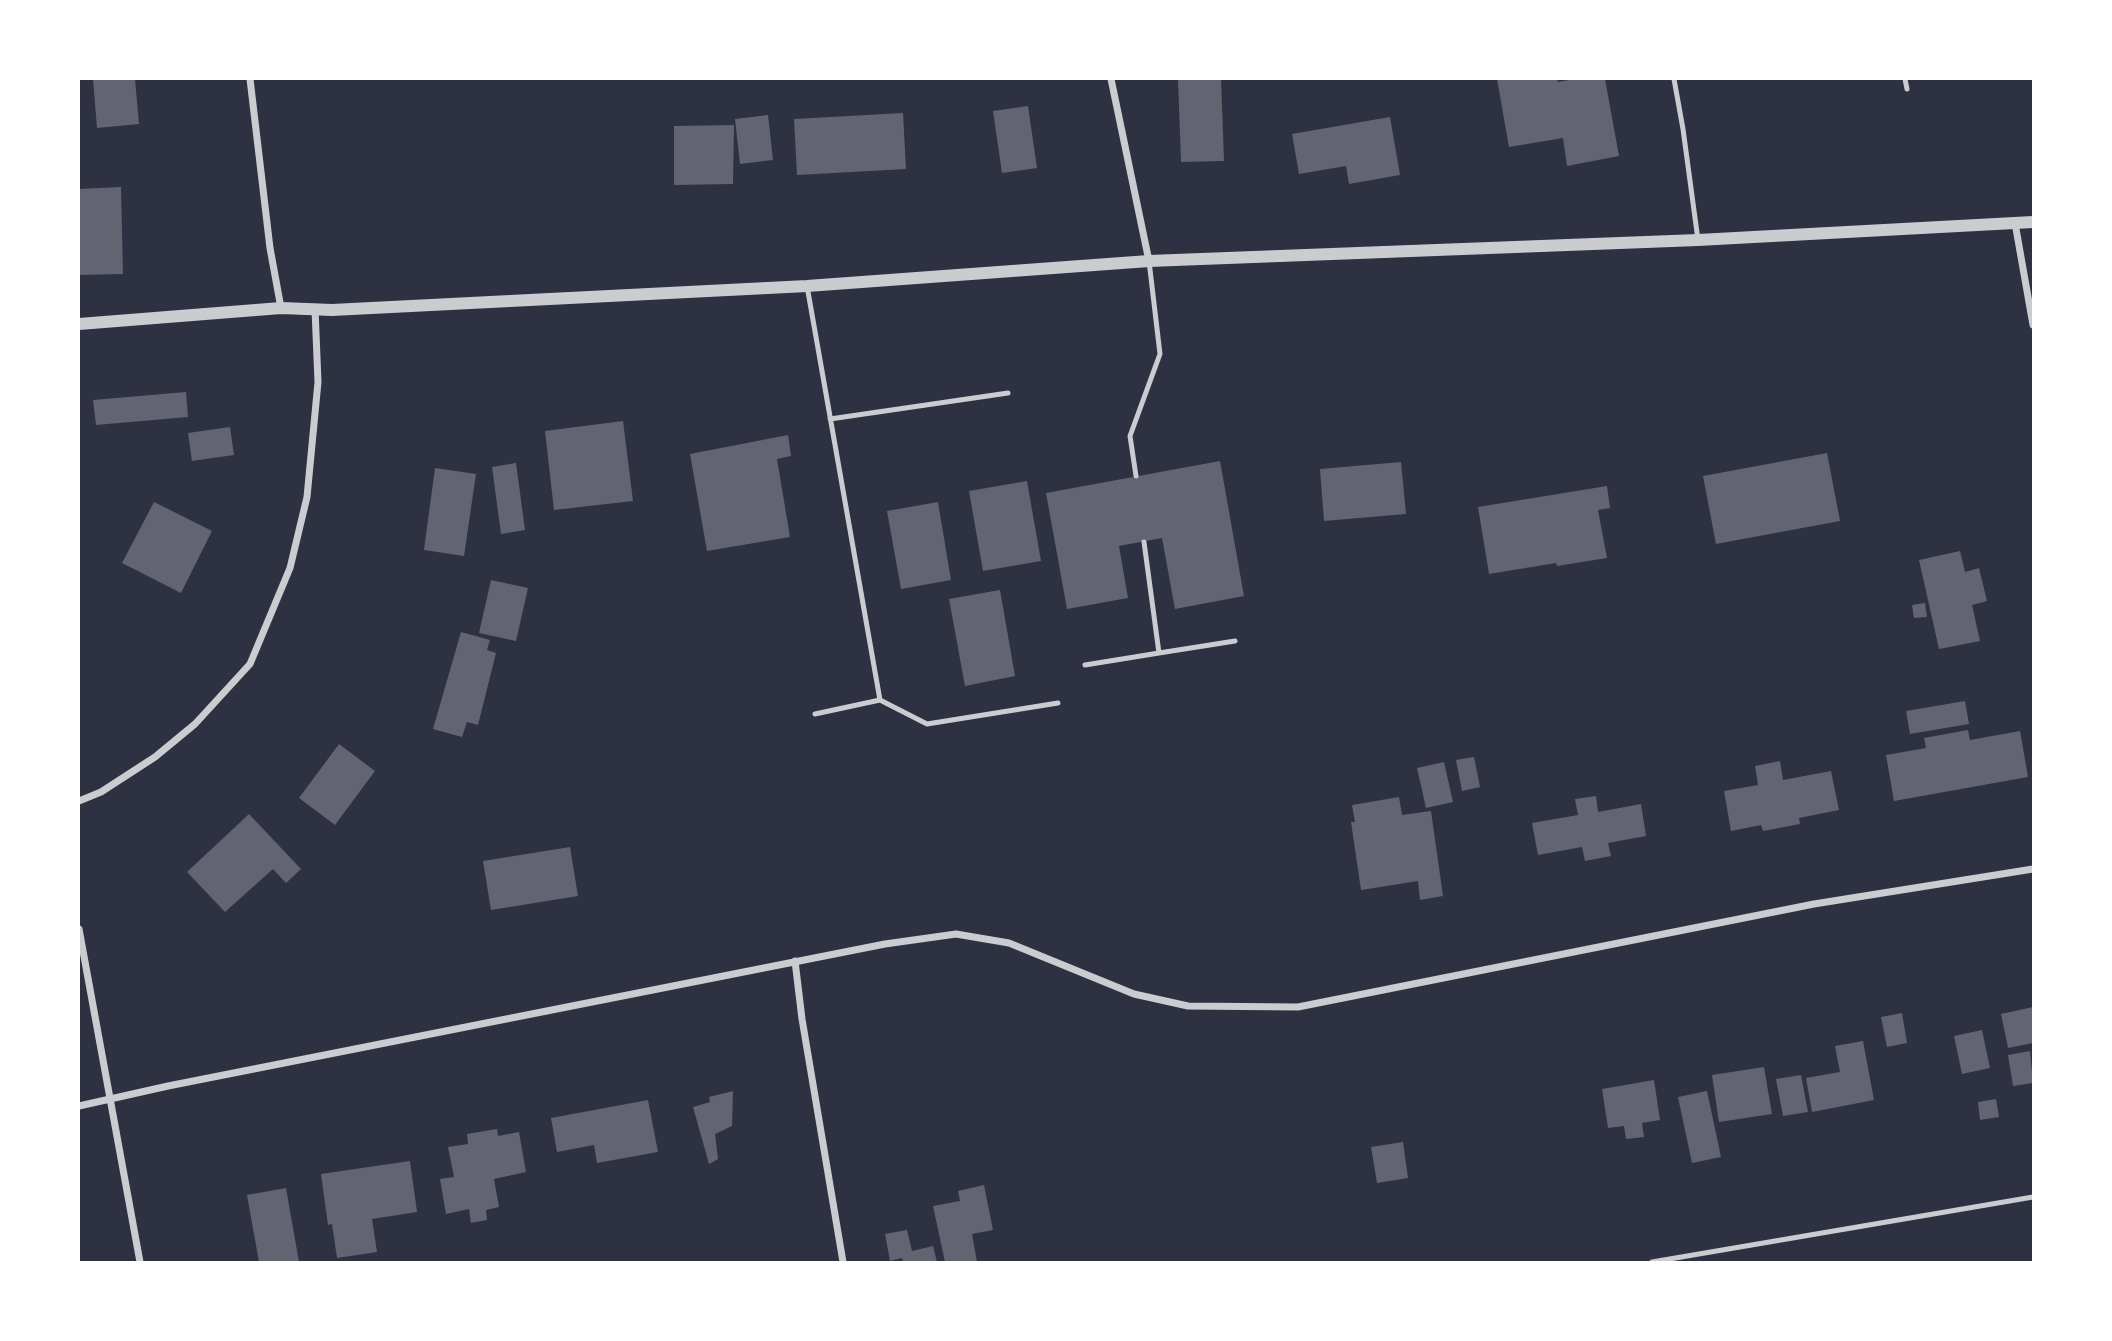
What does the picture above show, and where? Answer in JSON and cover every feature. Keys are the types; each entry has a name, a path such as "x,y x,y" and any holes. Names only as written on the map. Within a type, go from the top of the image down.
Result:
{"street":[{"path":"250,79 270,248 281,308"},
{"path":"1111,79 1149,261"},
{"path":"79,324 281,308 315,309 807,286 1149,261 1698,240 2033,222"},
{"path":"2015,223 2033,326"},
{"path":"79,801 101,792 155,757 195,724 250,664 289,568 307,497 318,382 315,309"},
{"path":"79,1107 795,961 956,934 1026,948 1134,994 1188,1006 1297,1007 1814,904 2033,869"},
{"path":"79,929 140,1262"},
{"path":"795,961 802,1019 843,1262"}],"lane":[{"path":"1674,79 1698,240"},
{"path":"1905,79 1907,89"},
{"path":"1136,476 1130,436 1160,354 1149,261"},
{"path":"807,286 880,700"},
{"path":"830,419 1008,393"},
{"path":"1144,542 1159,653"},
{"path":"1085,665 1235,641"},
{"path":"814,714 880,700 927,724 1058,703"},
{"path":"1652,1262 2033,1197"}],"building":[{"path":"93,79 135,79 139,124 97,128"},
{"path":"1178,79 1221,79 1224,161 1181,162"},
{"path":"1497,79 1557,79 1558,82 1605,79 1619,156 1567,166 1563,138 1509,147"},
{"path":"1028,106 1037,168 1002,173 993,111"},
{"path":"903,113 906,169 797,175 794,119"},
{"path":"768,115 773,160 740,164 735,119"},
{"path":"1390,117 1400,175 1349,184 1346,166 1299,174 1292,134"},
{"path":"734,125 733,184 674,185 674,126"},
{"path":"121,187 123,274 79,275 79,189"},
{"path":"186,392 188,417 96,425 93,400"},
{"path":"623,421 633,501 554,510 545,431"},
{"path":"230,427 234,455 192,461 188,433"},
{"path":"788,435 791,456 777,459 790,537 707,551 690,454"},
{"path":"1827,453 1840,521 1716,544 1703,476"},
{"path":"1220,461 1244,596 1175,609 1162,538 1119,546 1128,598 1067,609 1046,493"},
{"path":"1401,462 1406,514 1324,521 1320,469"},
{"path":"516,463 525,530 501,534 492,467"},
{"path":"435,468 476,474 464,556 424,550"},
{"path":"1027,481 1041,561 983,571 969,491"},
{"path":"1607,486 1610,508 1598,510 1607,558 1489,574 1478,507"},
{"path":"154,502 212,531 181,593 122,563"},
{"path":"938,502 951,580 901,589 887,511"},
{"path":"1960,551 1965,572 1979,568 1987,601 1972,605 1980,641 1939,649 1919,560"},
{"path":"491,580 528,588 516,641 479,633"},
{"path":"1000,590 1015,676 965,686 949,599"},
{"path":"1925,603 1927,617 1914,618 1912,605"},
{"path":"461,632 490,640 487,650 496,653 478,725 467,722 462,737 433,729"},
{"path":"1965,701 1969,724 1910,734 1906,711"},
{"path":"1968,730 1970,740 2020,731 2028,777 1894,801 1886,755 1926,748 1924,738"},
{"path":"339,744 375,771 335,825 299,798"},
{"path":"1474,757 1480,787 1462,791 1456,760"},
{"path":"1780,761 1783,780 1831,771 1839,810 1799,818 1800,824 1763,831 1761,825 1731,831 1724,791 1758,785 1755,766"},
{"path":"1444,762 1453,802 1426,808 1417,768"},
{"path":"1596,796 1598,812 1641,804 1646,836 1608,843 1611,856 1585,861 1582,847 1538,855 1532,823 1578,815 1575,799"},
{"path":"1399,797 1402,815 1431,811 1443,896 1420,900 1418,881 1361,890 1351,822 1355,822 1352,805"},
{"path":"249,814 301,869 286,883 273,869 225,912 187,872"},
{"path":"570,847 578,896 491,910 483,861"},
{"path":"2033,1007 2033,1043 2008,1048 2001,1014"},
{"path":"1902,1013 1907,1043 1887,1047 1881,1017"},
{"path":"1982,1030 1990,1068 1962,1074 1954,1036"},
{"path":"1863,1041 1874,1100 1812,1112 1806,1078 1840,1072 1835,1046"},
{"path":"2030,1051 2033,1083 2013,1086 2008,1055"},
{"path":"1764,1067 1772,1114 1719,1122 1712,1075"},
{"path":"1801,1075 1808,1112 1783,1116 1776,1079"},
{"path":"1654,1080 1660,1120 1642,1123 1644,1137 1626,1139 1624,1126 1608,1128 1602,1089"},
{"path":"733,1091 732,1126 715,1134 718,1159 709,1164 693,1107 710,1102 709,1097"},
{"path":"1707,1091 1721,1157 1692,1163 1678,1097"},
{"path":"1996,1099 1999,1117 1980,1120 1978,1102"},
{"path":"648,1100 658,1152 597,1163 594,1145 557,1152 551,1118"},
{"path":"497,1129 498,1136 519,1132 526,1172 494,1179 499,1207 486,1210 487,1220 471,1223 469,1209 446,1214 440,1179 454,1177 448,1147 468,1144 467,1134"},
{"path":"1403,1142 1408,1178 1377,1183 1371,1147"},
{"path":"410,1161 417,1212 372,1219 377,1252 337,1258 332,1224 328,1225 321,1174"},
{"path":"984,1185 993,1230 972,1234 977,1262 945,1262 933,1206 960,1201 958,1191"},
{"path":"286,1188 299,1262 259,1262 247,1195"},
{"path":"907,1230 912,1251 933,1246 937,1262 903,1262 902,1258 890,1261 885,1234"}]}
